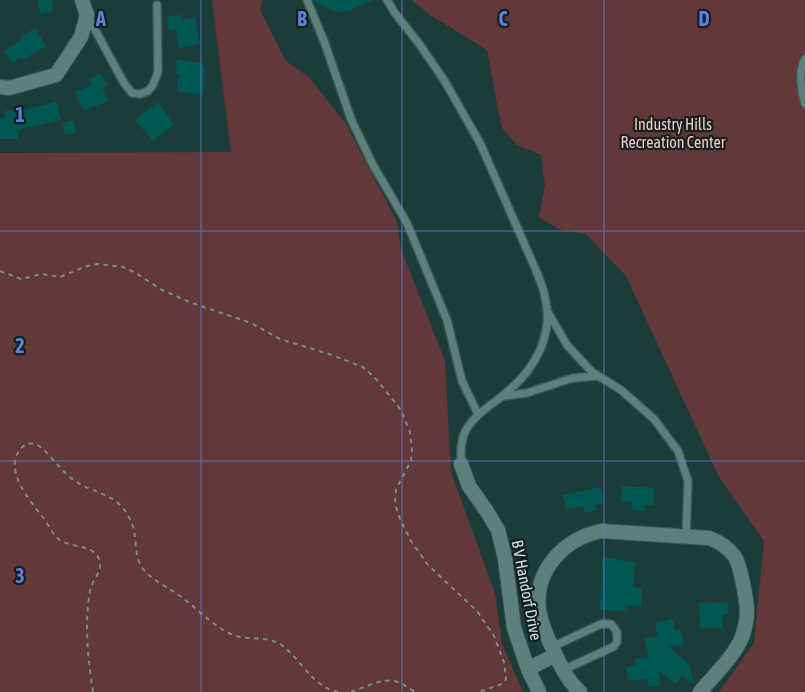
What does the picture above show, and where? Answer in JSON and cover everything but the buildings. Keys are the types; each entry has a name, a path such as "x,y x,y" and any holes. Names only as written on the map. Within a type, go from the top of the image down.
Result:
{"street":[{"path":"0,87 9,88 56,75 81,37 87,15 82,0"},
{"name":"B V Handorf Drive","path":"461,464 469,486 498,530 505,558 514,628 528,669 539,692"},
{"path":"580,692 569,681 542,623 539,590 551,562 562,550 588,534 601,531 709,537 720,542 736,558 747,610 743,636 737,648 700,692"},
{"path":"528,669 554,651"}],"lane":[{"path":"307,0 351,119 373,165 406,223 447,320 462,381 478,414"},
{"path":"387,0 444,80 480,143 538,275 548,312 547,327 536,361 525,375 501,397 478,414 466,429 460,445 461,464"},
{"path":"87,15 123,83 132,93 140,94 148,91 153,85 158,72 157,5"},
{"path":"805,60 802,63 801,90 805,104"},
{"path":"548,312 567,345 592,372 621,390 654,419 678,451 688,481 686,536"},
{"path":"501,397 527,393 573,378 598,376"},
{"path":"554,651 601,624 611,624 617,632 617,642 613,647 563,670"}],"path":[{"path":"0,271 21,279 35,274 60,277 98,264 123,267 162,290 192,303 251,323 280,339 363,367 401,410 410,432 411,461 396,489 395,504 400,519 411,541 428,565 477,611 494,636 504,662 506,679 502,684 478,692"},
{"path":"93,692 87,650 87,615 90,587 101,566 100,561 96,554 70,545 55,535 16,483 11,472 11,460 13,453 26,444 35,444 43,450 70,478 117,502 126,512 135,532 138,561 144,571 223,630 236,636 267,639 278,643 288,650 324,687 339,692"},
{"path":"351,692 385,680 398,682 415,692"}],"green space":[{"path":"212,0 263,0 260,10 286,61 309,77 346,124 397,222 401,249 445,361 451,472 495,593 502,643 523,692 0,692 0,153 231,152"},
{"name":"Industry Hills Recreation Center","path":"412,0 805,0 805,692 719,692 754,643 764,541 719,477 626,276 586,234 559,229 539,218 545,185 541,155 517,145 502,128 487,50 430,15"}]}
